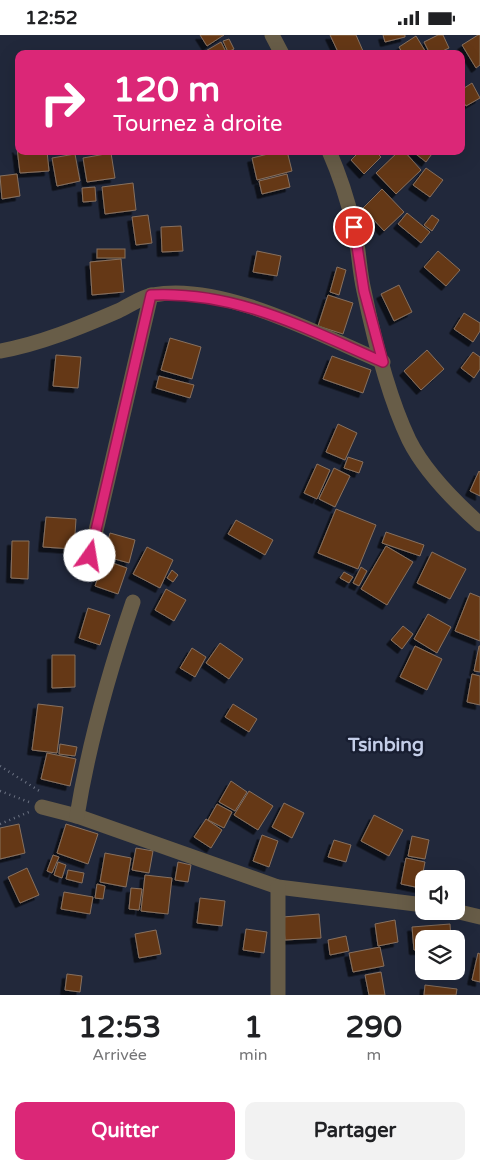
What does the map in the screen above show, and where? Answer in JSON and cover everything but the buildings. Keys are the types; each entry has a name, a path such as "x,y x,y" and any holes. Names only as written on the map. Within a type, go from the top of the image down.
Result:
{"street":[{"path":"272,35 280,50"},
{"path":"331,155 340,176 354,227 364,291 395,405 410,441 436,480 460,507 480,524"},
{"path":"0,351 46,339 151,295 183,294 244,305 280,317 383,362"},
{"path":"90,556 151,295"},
{"path":"77,815 85,766 98,713 132,602"},
{"path":"44,802 278,887 415,904"},
{"path":"278,887 278,995"},
{"path":"465,913 480,917"}],"path":[{"path":"0,766 26,781 44,802"},
{"path":"0,791 44,802"},
{"path":"0,824 44,802"}],"district":[{"name":"Tsinbing","path":"386,744"}],"route":[{"path":"90,556 151,295 183,294 244,305 280,317 383,362 364,291 354,227"}]}
